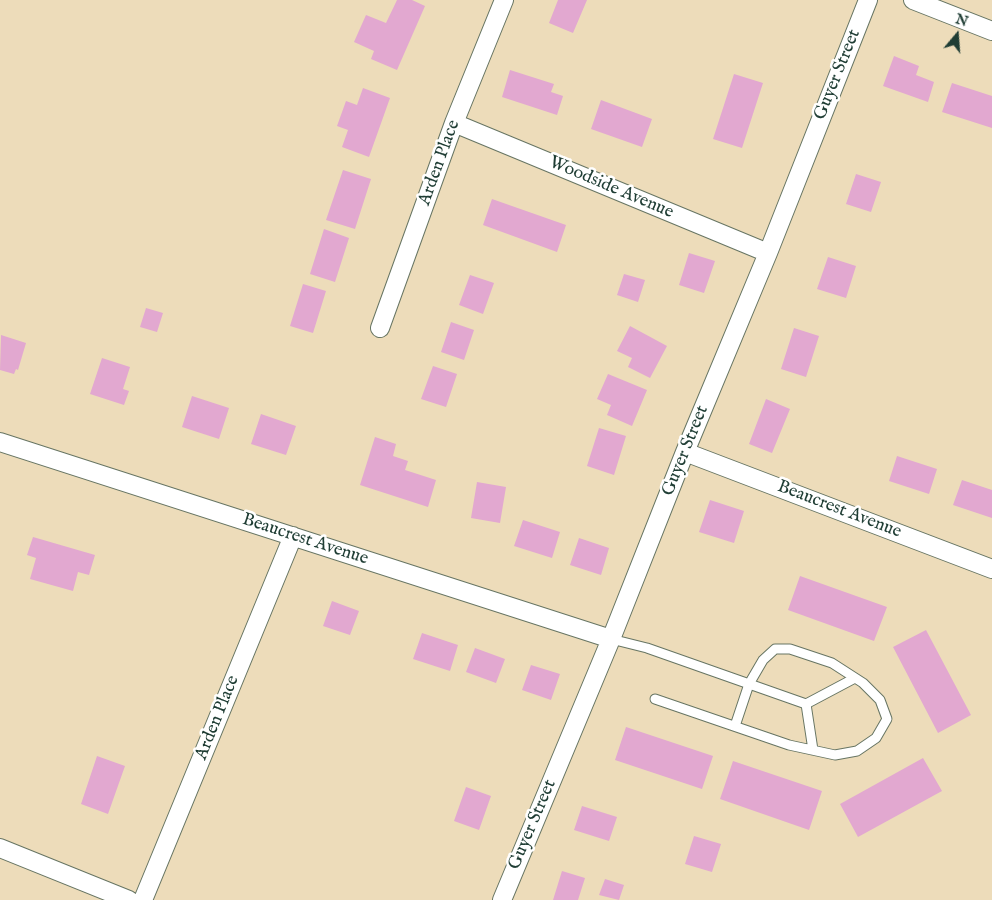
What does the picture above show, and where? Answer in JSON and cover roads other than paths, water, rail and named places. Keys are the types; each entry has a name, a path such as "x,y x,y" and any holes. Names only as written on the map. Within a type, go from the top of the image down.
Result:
{"street":[{"name":"Arden Place","path":"380,328 454,122 504,0"},
{"name":"Guyer Street","path":"502,900 611,639 685,452 768,253 868,0"},
{"path":"913,0 992,31"},
{"name":"Woodside Avenue","path":"454,122 768,253"},
{"name":"Beaucrest Avenue","path":"0,442 611,639"},
{"name":"Beaucrest Avenue","path":"685,452 992,569"},
{"name":"Arden Place","path":"143,900 293,536"},
{"path":"0,848 129,900"}],"lane":[{"path":"611,639 647,648 806,704 855,678"},
{"path":"655,699 789,745 835,755 857,751 876,738 887,720 880,700 863,683 832,663 790,649 775,649 762,660 749,684 735,726"},
{"path":"806,704 813,750"}]}
